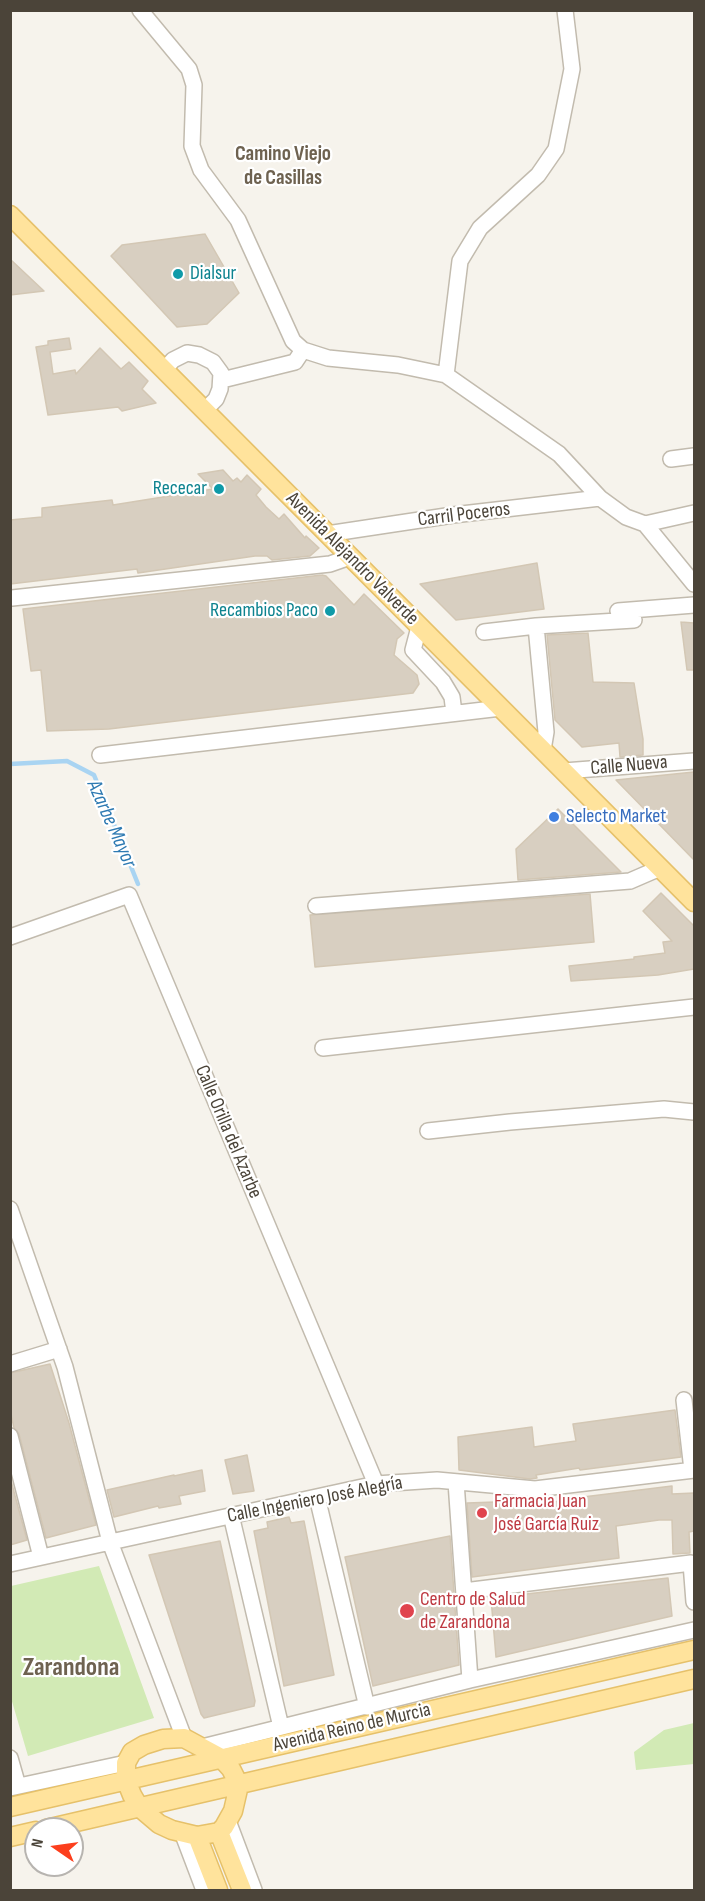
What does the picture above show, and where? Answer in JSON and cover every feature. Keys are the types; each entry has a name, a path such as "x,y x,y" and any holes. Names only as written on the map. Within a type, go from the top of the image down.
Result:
{"main road":[{"name":"Avenida Alejandro Valverde","path":"10,215 694,902"},
{"name":"Avenida Reino de Murcia","path":"10,1807 126,1771 221,1758 694,1650"},
{"name":"Avenida Reino de Murcia","path":"84,1820 694,1679"},
{"path":"223,1826 189,1834 171,1830 152,1820 139,1807 126,1771 132,1752 144,1745 163,1739 184,1738 221,1758 231,1769 239,1785 237,1801 223,1826 242,1890"},
{"path":"189,1834 218,1890"}],"street":[{"path":"140,10 189,69 194,85 192,146 201,170 238,220 293,341 303,350 328,358 398,365 446,375 559,454 600,498 626,517 645,524 694,584"},
{"path":"446,375 460,261 480,228 538,175 556,149 572,69 565,10"},
{"path":"222,380 295,362 303,350"},
{"path":"164,370 181,355 195,353 213,362 218,367 222,380 216,399 204,410"},
{"path":"671,459 694,456"},
{"name":"Carril Poceros","path":"327,534 453,515 600,498"},
{"path":"645,524 694,513"},
{"path":"12,598 330,564 350,557"},
{"path":"549,616 694,605"},
{"path":"484,632 536,626 634,620"},
{"path":"536,626 546,732 543,750"},
{"path":"419,627 413,650 443,682 452,697 454,713"},
{"path":"100,755 501,708"},
{"name":"Calle Nueva","path":"564,771 694,760"},
{"path":"316,906 630,881 660,868"},
{"name":"Calle Orilla del Azarbe","path":"10,937 129,896 376,1484"},
{"path":"323,1048 694,1007"},
{"path":"428,1131 664,1109 694,1112"},
{"path":"10,1209 59,1349 110,1542 184,1738"},
{"path":"10,1364 59,1349"},
{"path":"684,1400 693,1470"},
{"path":"10,1436 41,1557"},
{"name":"Calle Ingeniero José Alegría","path":"10,1564 376,1484 429,1480 535,1489 693,1470"},
{"path":"456,1482 470,1680"},
{"path":"317,1497 367,1707"},
{"path":"231,1515 281,1727"},
{"path":"464,1591 691,1563 694,1602"},
{"path":"202,1747 470,1680 694,1630"},
{"path":"10,1758 14,1787 126,1771"},
{"path":"223,1826 254,1890"},
{"path":"189,1834 204,1890"}],"green space":[{"path":"99,1566 154,1718 28,1756 11,1698 11,1586"},
{"path":"694,1723 694,1764 636,1770 634,1752 664,1730"}],"building":[{"name":"Dialsur","path":"205,234 239,293 207,324 177,327 111,256 122,245"},
{"path":"10,259 44,291 10,295"},
{"path":"69,338 71,349 50,352 53,374 75,370 76,374 100,348 121,369 129,362 148,381 142,389 156,403 122,411 118,407 48,415 36,347 48,345 48,341"},
{"path":"223,470 233,481 237,478 241,482 247,475 261,489 256,495 266,507 279,519 284,514 305,538 306,536 319,548 310,556 272,560 267,556 255,556 138,573 137,569 10,584 10,520 42,517 42,508 112,500 113,505 213,489 198,474"},
{"path":"537,563 544,609 456,620 420,584"},
{"path":"326,576 354,605 364,594 404,633 397,639 394,655 417,675 419,684 413,693 109,729 47,731 41,670 31,671 23,609"},
{"path":"681,622 694,623 694,670 687,670"},
{"path":"588,633 593,682 634,683 643,739 643,755 620,757 619,743 582,747 555,720 547,635"},
{"path":"694,772 694,860 616,780"},
{"path":"558,809 621,872 518,880 516,849"},
{"path":"661,893 694,926 694,969 658,975 571,981 569,966 665,953 663,942 672,941 643,911"},
{"path":"590,894 594,942 315,967 310,915"},
{"path":"50,1364 69,1423 96,1525 46,1538 19,1434 14,1428 10,1410 10,1373"},
{"path":"675,1410 681,1457 580,1470 579,1468 536,1475 537,1478 530,1479 459,1470 458,1437 532,1427 534,1447 576,1441 573,1424"},
{"path":"247,1455 254,1491 233,1494 225,1460"},
{"path":"202,1470 205,1491 179,1496 181,1504 159,1508 158,1506 114,1517 107,1490"},
{"path":"10,1477 27,1540 10,1545"},
{"path":"672,1486 672,1494 694,1493 694,1531 689,1532 690,1553 673,1554 672,1520 659,1520 616,1526 619,1558 472,1577 467,1503 524,1501 524,1507"},
{"path":"289,1517 291,1523 304,1521 334,1675 284,1686 254,1531 268,1528 267,1522"},
{"name":"Centro de Salud de Zarandona","path":"450,1536 459,1665 373,1686 345,1557"},
{"path":"220,1541 255,1701 254,1706 204,1718 149,1555"},
{"path":"668,1578 672,1616 496,1657 491,1598"}],"waterway":[{"name":"Azarbe Mayor","path":"10,764 67,761 94,775 138,884"}],"place":[{"name":"Dialsur","path":"178,274"},
{"name":"Rececar","path":"219,489"},
{"name":"Recambios Paco","path":"330,611"},
{"name":"Selecto Market","path":"554,817"},
{"name":"Farmacia Juan José García Ruiz","path":"482,1513"},
{"name":"Centro de Salud de Zarandona","path":"407,1611"}],"district":[{"name":"Camino Viejo de Casillas","path":"283,167"},
{"name":"Zarandona","path":"71,1668"}]}
